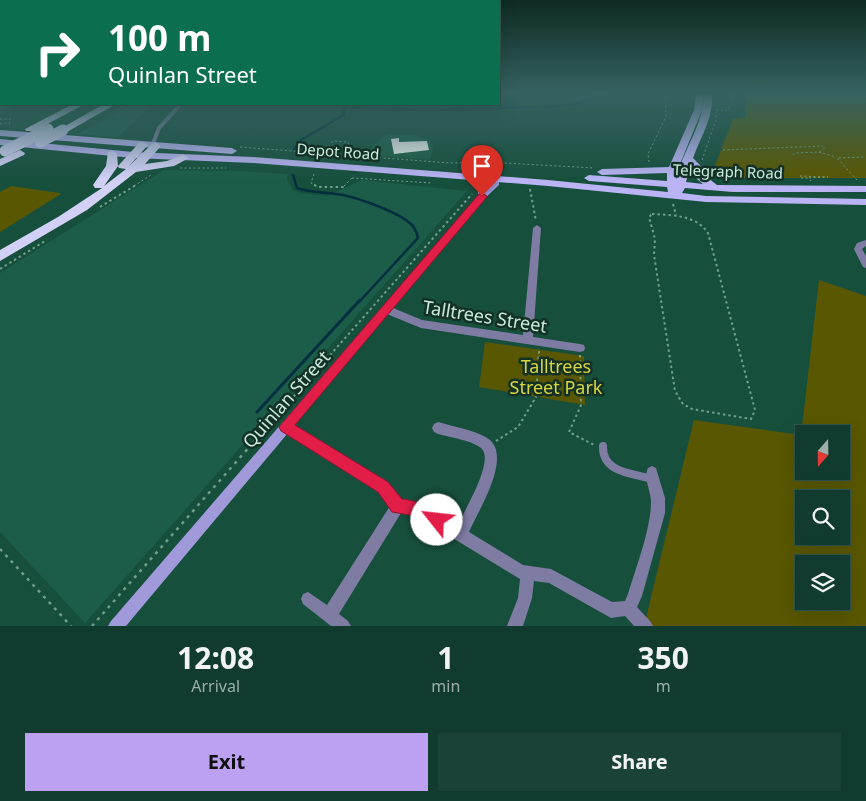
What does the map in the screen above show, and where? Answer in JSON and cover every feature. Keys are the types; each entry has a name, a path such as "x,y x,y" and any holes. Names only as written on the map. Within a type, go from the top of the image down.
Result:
{"highway":[{"path":"1,147 45,122"},
{"path":"1,147 61,122"},
{"path":"0,164 77,122"},
{"path":"0,246 112,177 134,155 150,148"},
{"path":"0,256 91,202 134,169 150,148"},
{"path":"99,185 112,166 112,154"},
{"path":"134,169 170,164 183,158"}],"main road":[{"path":"675,198 676,185 673,170 693,122"},
{"path":"676,185 703,122"},
{"name":"Depot Road","path":"0,133 150,148 589,178"},
{"path":"1,147 134,155"},
{"name":"Depot Road","path":"150,148 183,158 254,160 474,177 675,198"},
{"path":"688,159 695,165 700,177 714,188"},
{"path":"589,178 603,171 673,170"},
{"name":"Telegraph Road","path":"589,178 714,188 866,189"},
{"name":"Telegraph Road","path":"675,198 866,202"}],"street":[{"path":"467,169 488,174 495,179"},
{"path":"474,177 482,186 478,192"},
{"name":"Quinlan Street","path":"116,626 386,309 478,192 494,186 495,179"},
{"path":"528,340 537,228"},
{"path":"866,243 860,245 858,249 866,265"},
{"name":"Talltrees Street","path":"386,309 421,324 580,348"},
{"path":"286,427 383,487 398,506 417,509 521,572 551,576 611,610 629,608"},
{"path":"438,428 475,438 488,446 492,457 492,466 460,534"},
{"path":"629,608 635,596 658,513 658,498 653,476"},
{"path":"329,616 398,506"},
{"path":"515,626 526,598 528,574"},
{"path":"308,599 343,626"},
{"path":"629,608 645,626"}],"lane":[{"path":"150,148 159,128 164,122"},
{"path":"603,448 605,460 610,464 653,476"}],"path":[{"path":"649,167 648,154 663,122"},
{"path":"701,165 715,122"},
{"path":"0,124 11,123"},
{"path":"326,150 327,146 333,141 344,140 348,142 344,155 450,163 467,161 504,162 595,168"},
{"path":"723,150 824,147 820,152"},
{"path":"793,155 795,153 820,152 836,158 857,180"},
{"path":"841,154 845,157"},
{"path":"836,158 862,158"},
{"path":"174,168 230,167"},
{"path":"97,209 148,178 153,172"},
{"path":"307,172 317,172"},
{"path":"314,174 311,183 319,187 343,187 351,177 439,183"},
{"path":"801,177 828,178 809,178 801,177"},
{"path":"530,189 537,228"},
{"path":"92,626 465,200 478,192"},
{"path":"675,198 676,215"},
{"path":"652,214 676,215 702,224 708,233 755,410 751,419 736,418 687,408 679,400 654,255 655,236 650,226 649,218 652,214"},
{"path":"0,269 48,239"},
{"path":"488,446 518,427 536,397 540,341"},
{"path":"580,348 581,405 569,432 603,448"},
{"path":"0,549 71,626"}],"shaded area":[{"path":"99,122 133,122 118,137 78,134"},
{"path":"387,135 414,135 430,140 433,146 430,160 364,155 381,138"},
{"path":"164,170 288,174 287,179 293,190 299,193 328,196 361,180 467,191 85,623 0,532 0,273"}],"green space":[{"path":"732,122 866,122 866,178 716,178 711,176"},
{"path":"11,186 61,194 0,232 0,192"},
{"path":"819,280 866,296 866,626 644,626 694,420 795,434 795,480 850,480 850,425 802,425"},
{"name":"Talltrees Street Park","path":"485,342 584,356 585,405 479,387"}],"building":[{"path":"399,138 399,142 427,141 429,150 394,154 391,139"}],"waterway":[{"path":"294,149 301,140 332,122"},
{"path":"293,175 297,188 343,195 369,203 405,219 416,231 418,238 359,302"},
{"path":"257,412 360,300"}],"route":[{"path":"437,520 417,509 401,508 393,501 390,494 383,487 286,427 482,196"}]}
